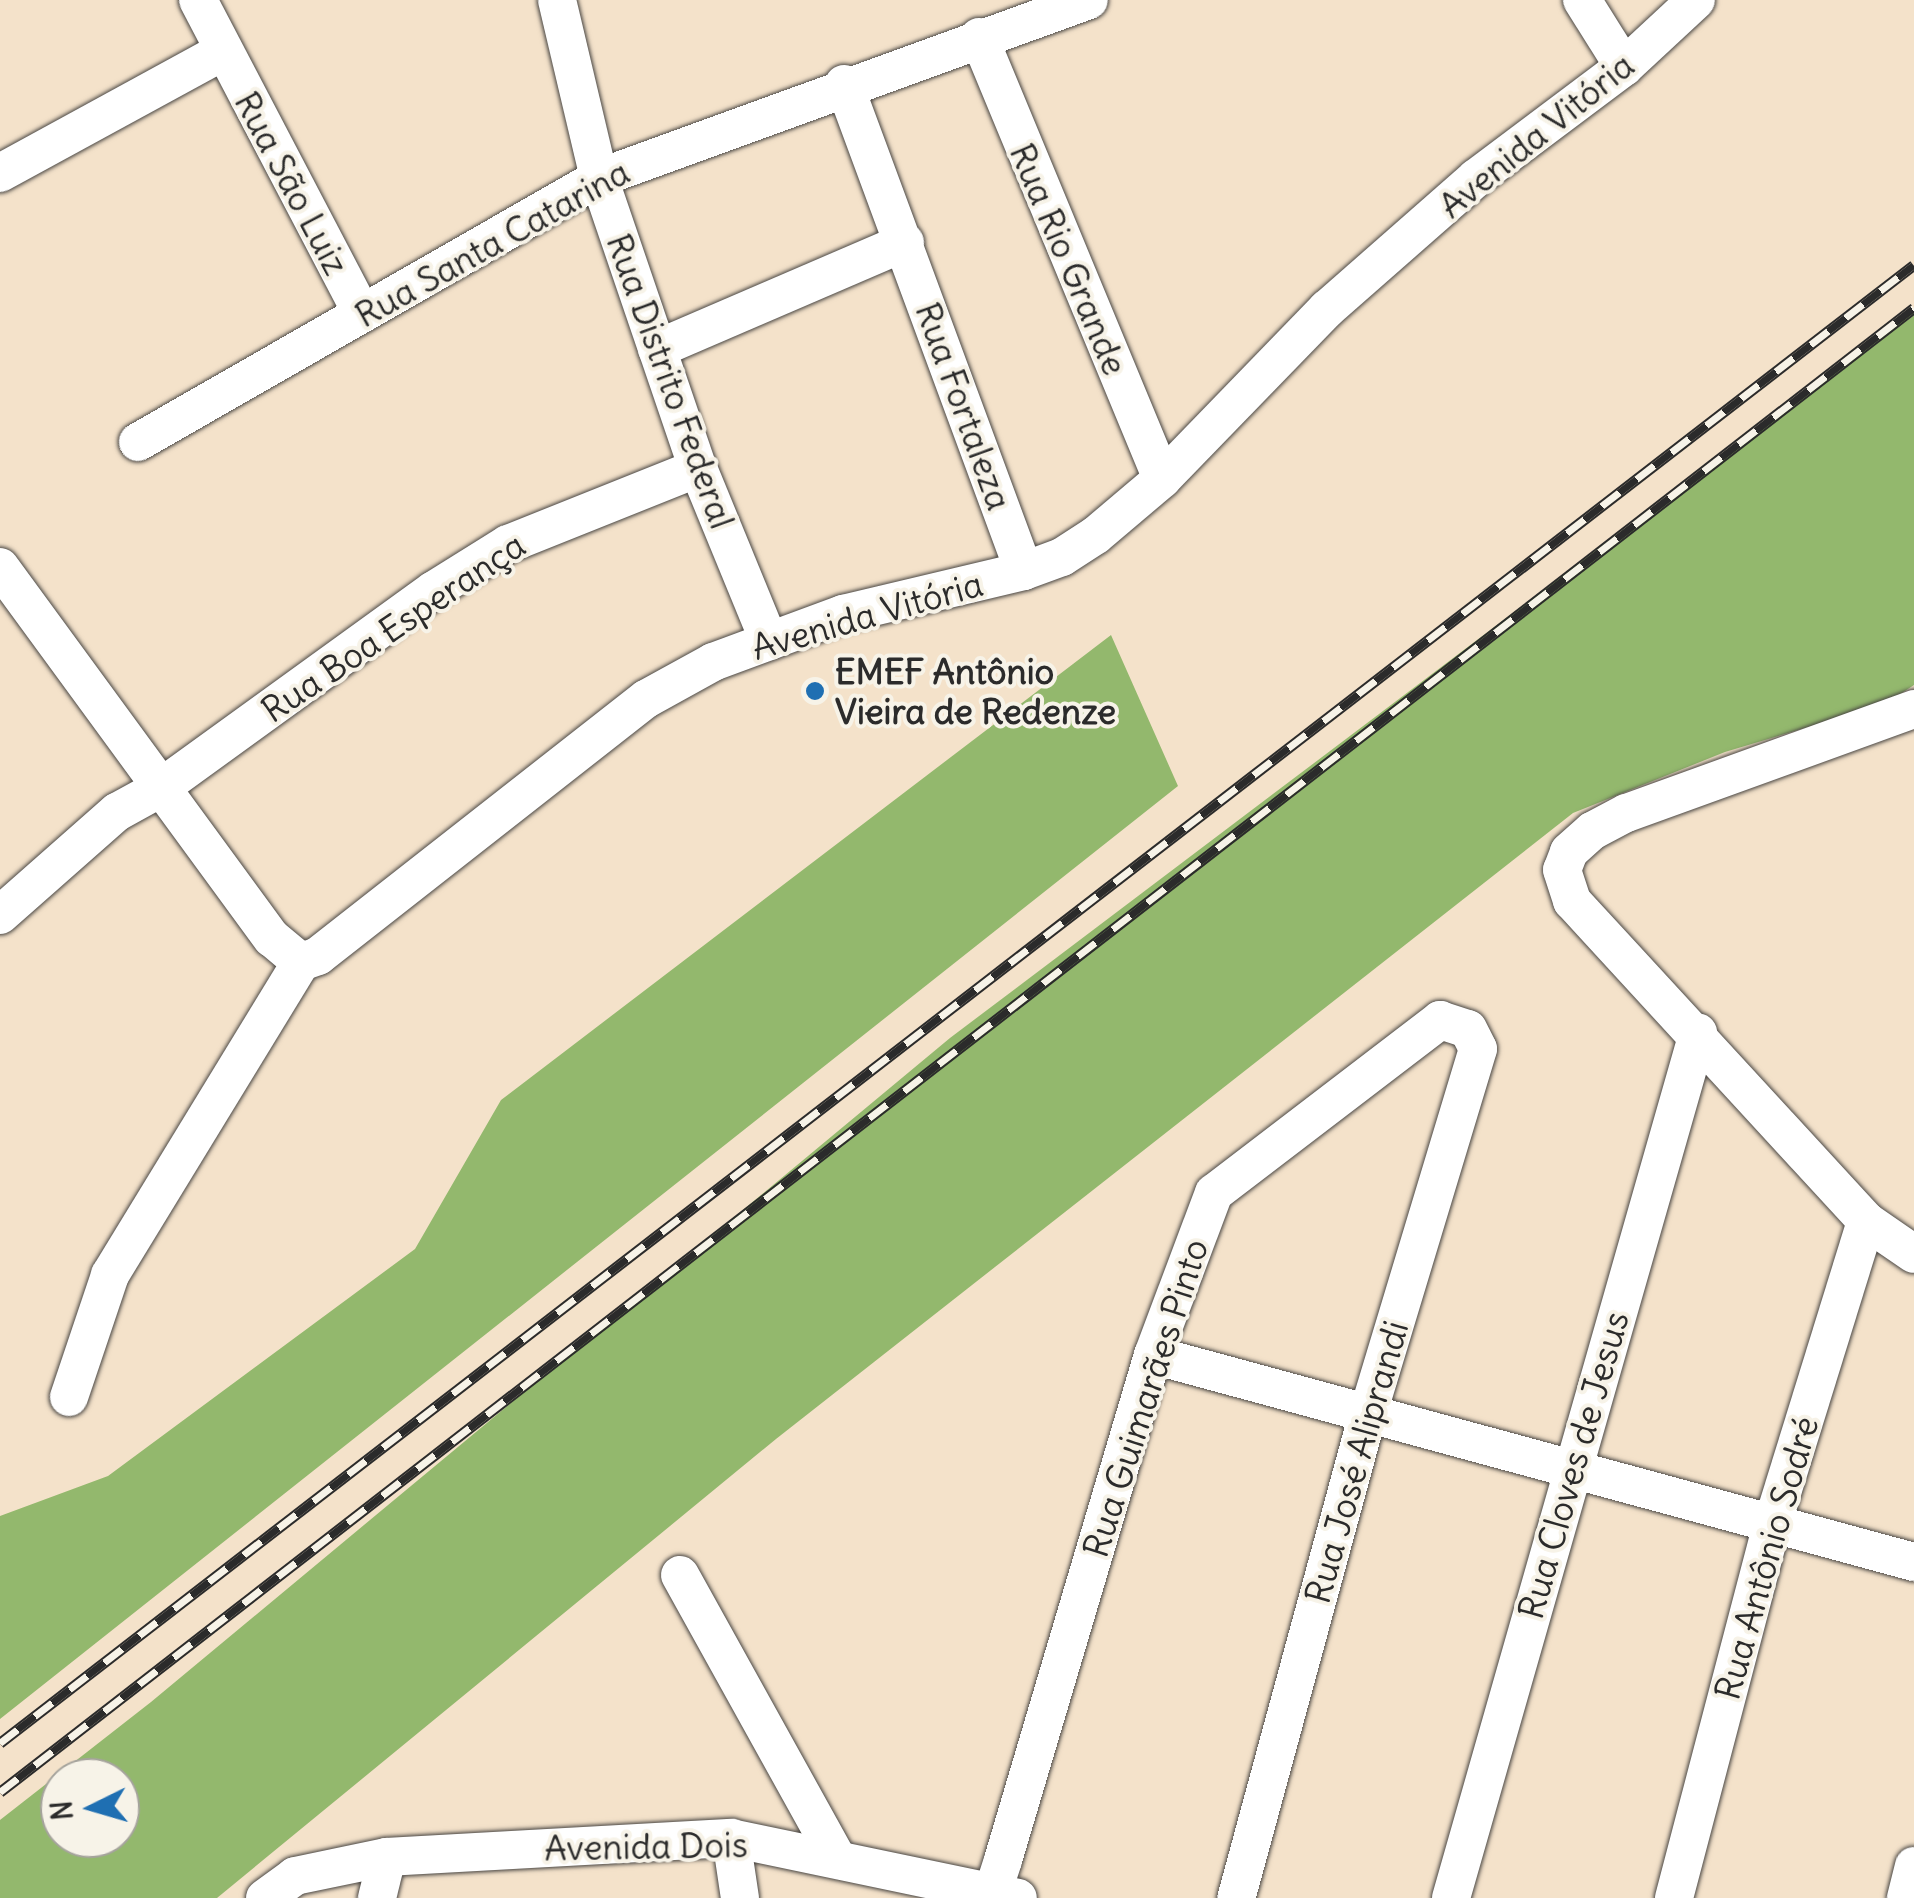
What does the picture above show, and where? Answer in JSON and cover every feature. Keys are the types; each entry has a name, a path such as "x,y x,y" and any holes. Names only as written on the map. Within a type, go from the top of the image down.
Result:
{"street":[{"name":"Rua São Luiz","path":"198,0 362,314"},
{"name":"Rua Distrito Federal","path":"558,0 599,178 698,468 769,642"},
{"name":"Rua Santa Catarina","path":"138,442 599,178 844,84 1089,0"},
{"path":"1582,0 1624,67"},
{"name":"Avenida Vitória","path":"301,962 318,956 646,700 769,642 843,614 1024,570 1074,550 1162,479 1327,309 1476,178 1624,67 1696,0"},
{"name":"Rua Rio Grande","path":"979,37 1162,479"},
{"name":"Rua São Luiz","path":"0,173 222,52"},
{"name":"Rua Fortaleza","path":"844,84 1024,570"},
{"path":"657,349 905,242"},
{"name":"Rua Boa Esperança","path":"0,915 117,812 159,790 508,544 698,468"},
{"path":"0,567 159,790 272,938 301,962 110,1275 69,1397"},
{"path":"1914,709 1752,764 1592,831 1568,852 1562,870 1572,901 1698,1033 1866,1221 1914,1254"},
{"name":"Rua Guimarães Pinto","path":"997,1896 1153,1355 1214,1193 1440,1020 1468,1029"},
{"name":"Rua José Aliprandi","path":"1236,1898 1367,1416 1478,1049 1468,1029"},
{"name":"Rua Cloves de Jesus","path":"1451,1898 1698,1033"},
{"name":"Rua Antônio Sodré","path":"1674,1898 1772,1526 1866,1221"},
{"path":"1153,1355 1570,1472 1914,1562"},
{"path":"680,1575 836,1856"},
{"path":"731,1838 740,1898"},
{"name":"Avenida Dois","path":"265,1898 296,1876 387,1856 731,1838 836,1856 997,1896"},
{"path":"377,1898 387,1856"},
{"path":"1906,1898 1914,1866"}],"green space":[{"path":"1914,310 1914,685 1885,704 1725,752 1573,813 776,1439 217,1898 0,1898 0,1820 40,1789 40,1858 140,1858 140,1758 79,1758 950,1038"},
{"path":"1111,635 1178,786 0,1719 0,1516 108,1476 415,1249 501,1100"}],"railway":[{"path":"0,1743 1914,265"},
{"path":"0,1792 1914,308"}],"place":[{"name":"EMEF Antônio Vieira de Redenze","path":"815,691"}]}
